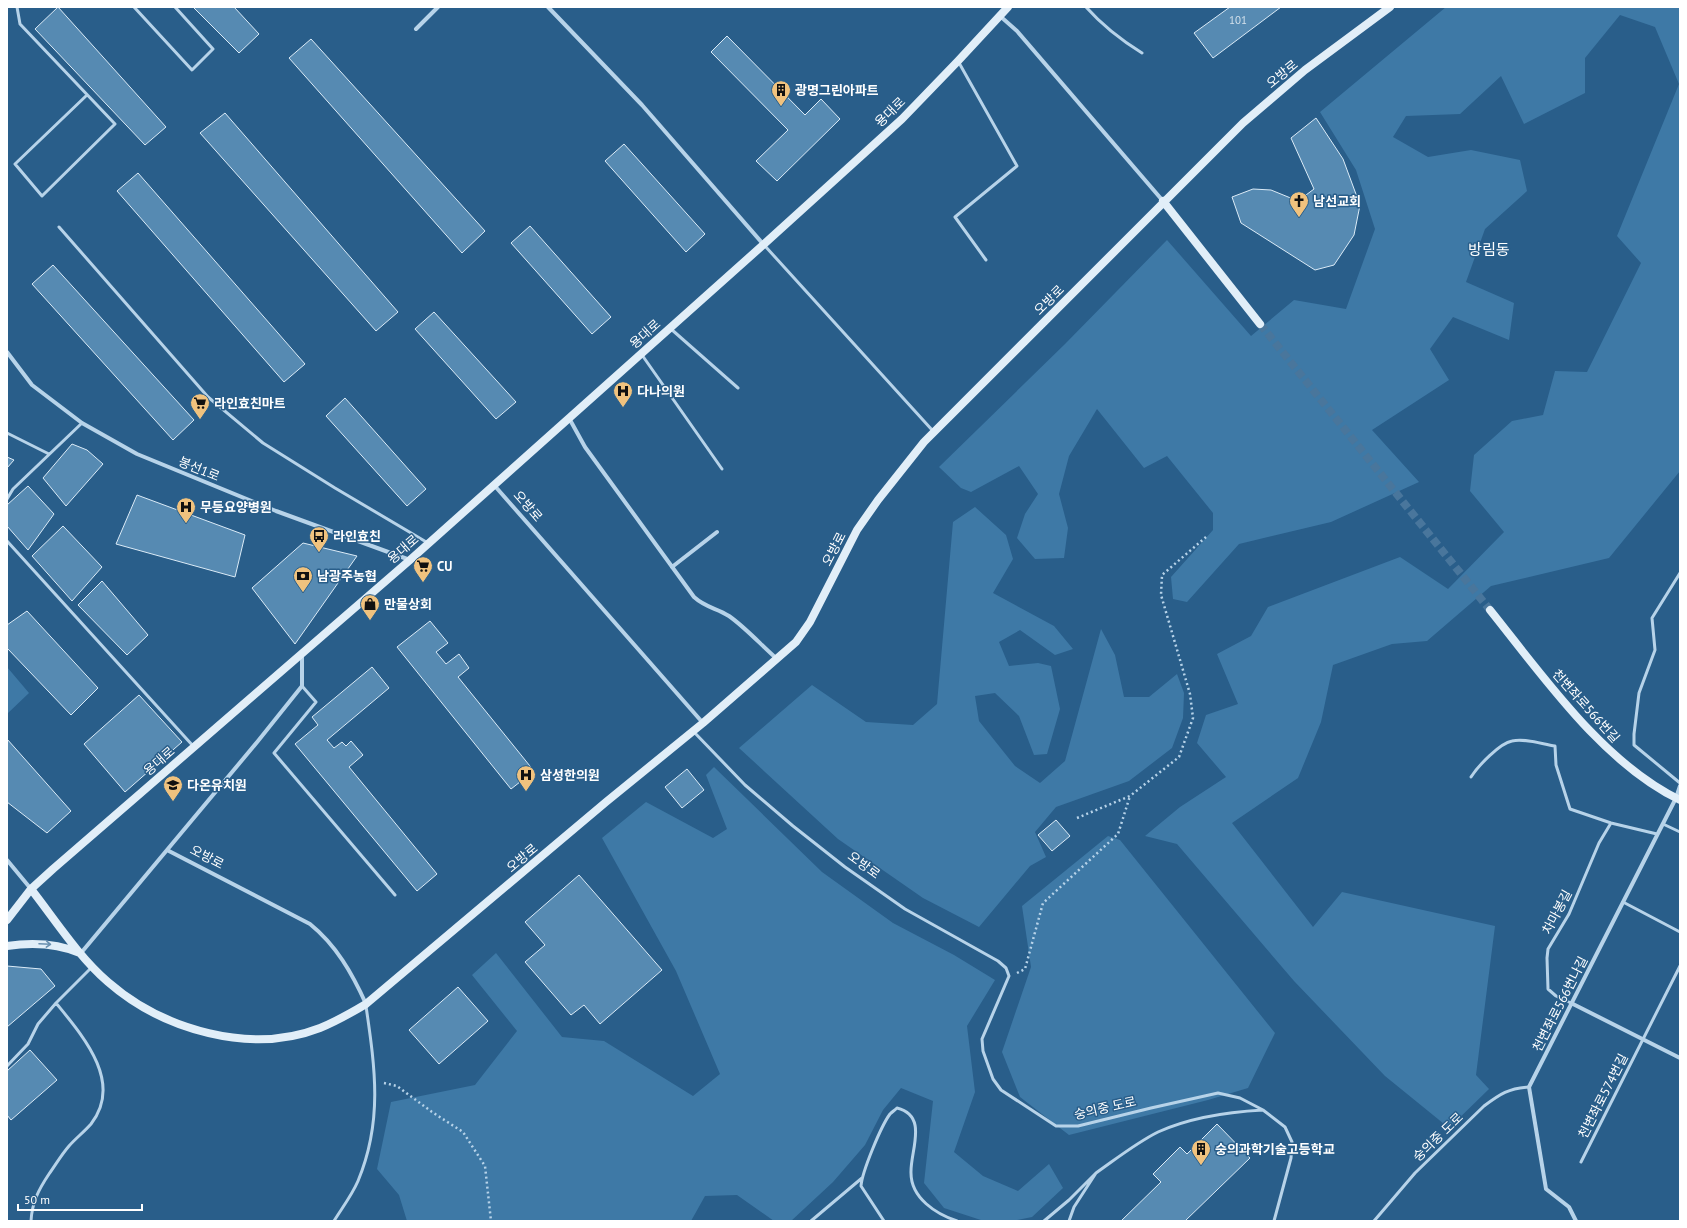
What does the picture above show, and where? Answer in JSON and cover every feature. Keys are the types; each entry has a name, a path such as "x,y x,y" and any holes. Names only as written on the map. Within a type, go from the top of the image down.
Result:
{"street":[{"path":"416,29 438,7"},
{"path":"548,7 642,105 764,245"},
{"name":"용대로","path":"7,920 31,889 410,560 764,245 902,118 1008,7"},
{"name":"오방로","path":"31,889 81,953 107,982 142,1006 198,1031 248,1039 276,1038 299,1034 319,1028 366,1004 606,802 703,723 796,642 810,622 861,524 878,500 934,432 1163,201 1249,118 1305,70 1390,7"},
{"path":"1000,16 1017,31 1163,201 1260,324"},
{"name":"봉선1로","path":"7,352 32,385 82,423 137,454 202,482 410,560"},
{"path":"569,418 585,447 694,596 702,604 731,617 778,659"},
{"name":"오방로","path":"493,485 703,723"},
{"path":"672,567 717,532"},
{"name":"천변좌로566번길","path":"1490,610 1563,701 1620,760 1659,789 1678,799"},
{"path":"7,946 26,943 50,944 65,946 81,953 258,742 302,686 302,653"},
{"name":"천변좌로566번나길","path":"1529,1087 1663,824 1678,799 1680,786"},
{"name":"오방로","path":"167,850 310,924 326,939 347,966 366,1004"},
{"path":"7,860 31,889"},
{"path":"1571,1003 1680,1058"},
{"path":"1529,1087 1546,1189 1569,1207 1576,1221"}],"lane":[{"path":"17,7 20,24 116,124 42,196 15,164 87,95"},
{"path":"134,7 192,70 213,49 175,7"},
{"path":"1086,7 1110,31 1142,52"},
{"path":"958,61 1017,166 955,217 986,260"},
{"path":"59,227 208,397 263,443 428,543"},
{"path":"764,245 934,432"},
{"path":"670,328 738,388"},
{"path":"640,354 722,469"},
{"path":"7,499 13,489 82,423"},
{"path":"7,433 49,454"},
{"path":"7,541 194,746"},
{"path":"1680,573 1652,618 1655,650 1639,693 1634,734 1634,745 1680,783"},
{"path":"302,686 316,702 274,753 395,895"},
{"name":"오방로","path":"693,731 745,785 793,826 845,867 905,909 998,961 1006,968 1009,976"},
{"path":"1471,777 1478,766 1486,758 1509,742 1518,741 1555,746 1556,765 1570,809 1611,823 1658,834"},
{"name":"차마봉길","path":"1571,1003 1556,996 1548,989 1548,949 1569,914 1599,843 1611,823"},
{"path":"1663,824 1680,832"},
{"path":"1624,902 1680,932"},
{"path":"7,1066 28,1044 38,1024 56,1003 93,966"},
{"name":"천변좌로574번길","path":"1581,1162 1680,966"},
{"name":"숭의중 도로","path":"1009,976 982,1038 983,1051 993,1078 1001,1090 1056,1126 1078,1126 1218,1093 1240,1098 1263,1110 1285,1127 1292,1142 1291,1158 1274,1221"},
{"path":"31,1221 31,1210 37,1193 68,1147 91,1124 101,1104 102,1080 98,1065 86,1040 56,1003"},
{"path":"334,1221 357,1182 370,1148 376,1102 373,1055 366,1004"},
{"name":"숭의중 도로","path":"1374,1221 1415,1173 1484,1106 1514,1087 1529,1087"},
{"path":"884,1221 861,1186 862,1178 890,1114 897,1108 906,1110 913,1119 916,1127 915,1146 910,1173 916,1193 929,1208 957,1221"},
{"path":"1044,1221 1069,1200 1096,1173 1121,1155 1158,1132 1192,1120 1229,1112 1263,1110"},
{"path":"1069,1221 1074,1207 1096,1173"},
{"path":"811,1221 862,1178"}],"path":[{"path":"1077,818 1130,796 1179,757 1193,718 1190,694 1161,595 1162,575 1206,537"},
{"path":"1009,976 1025,969 1043,903 1118,834 1130,796"},
{"path":"375,1080 397,1086 432,1112 463,1132 485,1166 491,1221"}],"shaded area":[{"path":"1446,7 1680,7 1680,471 1609,558 1491,586 1427,641 1392,644 1333,665 1321,722 1298,778 1232,823 1313,927 1342,892 1495,926 1476,1075 1489,1089 1449,1128 1385,1076 1294,981 1177,844 1145,836 1180,807 1226,777 1197,743 1206,715 1238,704 1217,654 1251,636 1268,607 1400,557 1448,589 1504,532 1470,491 1474,455 1512,421 1543,415 1555,371 1587,372 1641,263 1617,236 1679,84 1655,27 1620,15 1585,58 1585,93 1524,124 1501,76 1460,114 1406,116 1393,137 1428,157 1471,150 1520,160 1527,191 1485,229 1466,282 1514,303 1509,340 1453,317 1430,349 1449,380 1372,430 1419,482 1331,522 1239,544 1187,602 1173,599 1171,577 1213,530 1213,513 1167,456 1144,468 1097,409 1069,456 1059,494 1068,528 1064,558 1035,559 1017,538 1025,514 1038,494 1019,466 971,492 961,488 939,467 1065,344 1167,240 1251,336 1294,300 1346,309 1375,229 1356,170 1320,112"},
{"path":"975,507 1006,535 1013,559 993,593 1054,626 1073,649 1055,655 1020,630 999,642 1009,666 1038,663 1051,666 1060,709 1047,754 1034,755 1019,716 995,693 975,696 979,721 1015,766 1040,783 1065,761 1101,629 1115,655 1124,697 1149,697 1177,674 1184,693 1183,718 1172,748 1129,781 1056,807 1035,832 1046,857 1030,866 979,927 923,898 838,839 739,748 812,685 866,722 913,725 937,704 953,522"},
{"path":"7,667 29,693 7,714"},
{"path":"714,767 822,872 893,923 954,955 995,980 967,1026 975,1092 954,1152 983,1176 1018,1191 1049,1164 1063,1188 1032,1217 1013,1221 984,1221 944,1208 924,1183 933,1101 901,1088 883,1110 865,1145 833,1182 791,1221 774,1221 737,1195 705,1196 691,1221 407,1221 399,1195 377,1169 391,1102 475,1085 517,1031 472,975 496,953 562,1037 604,1041 693,1096 720,1074 676,971 602,838 646,802 713,838 727,829 706,775"},
{"path":"1108,836 1120,840 1275,1033 1248,1088 1208,1100 1069,1135 1020,1097 1002,1052 1031,967 1022,906"}],"building":[{"path":"58,7 166,127 145,145 35,29"},
{"path":"193,7 234,7 259,34 239,53"},
{"path":"1230,7 1281,7 1213,58 1194,33"},
{"name":"광명그린아파트","path":"727,36 805,115 821,99 840,119 777,181 756,161 788,130 711,52"},
{"path":"311,39 485,231 462,253 289,58"},
{"path":"225,113 398,312 376,331 200,133"},
{"path":"1316,118 1343,159 1360,205 1354,235 1334,265 1315,270 1241,223 1232,197 1253,189 1271,190 1298,201 1314,189 1291,138"},
{"path":"624,144 705,234 686,252 605,161"},
{"path":"138,173 305,364 284,382 117,191"},
{"path":"530,226 611,317 592,334 511,243"},
{"path":"53,265 194,420 173,440 32,284"},
{"path":"434,312 516,402 496,419 415,329"},
{"path":"345,398 426,489 407,506 326,416"},
{"path":"72,444 87,450 103,464 66,506 43,478"},
{"path":"7,457 14,460 7,468"},
{"path":"28,486 54,514 28,550 7,526 7,505"},
{"path":"137,495 245,535 235,577 116,544"},
{"path":"63,526 102,567 72,601 32,556"},
{"path":"303,543 357,556 295,644 252,588"},
{"path":"102,581 148,635 127,655 78,605"},
{"path":"27,611 98,688 71,715 7,648 7,625"},
{"path":"430,621 448,643 436,652 446,664 459,654 469,668 458,677 534,771 511,789 397,647"},
{"path":"372,667 389,688 327,740 334,748 342,742 346,746 351,741 363,755 349,767 437,874 417,891 295,744 318,725 312,717"},
{"path":"139,695 182,742 125,792 84,744"},
{"path":"7,739 71,811 47,833 7,802"},
{"path":"687,769 704,790 682,808 665,787"},
{"path":"1056,820 1070,836 1052,851 1038,835"},
{"path":"579,875 662,970 600,1024 584,1005 571,1015 525,962 545,945 525,922"},
{"path":"7,966 41,969 55,986 7,1027"},
{"path":"458,987 488,1021 439,1064 409,1030"},
{"path":"30,1050 57,1080 11,1120 7,1115 7,1071"},
{"name":"숭의과학기술고등학교","path":"1217,1124 1250,1158 1185,1221 1121,1221 1161,1182 1153,1174 1180,1147 1187,1154"}],"tunnel":[{"path":"1260,324 1490,610"}],"place":[{"name":"광명그린아파트","path":"781,107"},
{"name":"남선교회","path":"1299,218"},
{"name":"다나의원","path":"623,408"},
{"name":"라인효친마트","path":"200,420"},
{"name":"무등요양병원","path":"186,524"},
{"name":"라인효친","path":"319,553"},
{"name":"CU","path":"423,583"},
{"name":"남광주농협","path":"303,593"},
{"name":"만물상회","path":"370,621"},
{"name":"삼성한의원","path":"526,792"},
{"name":"다온유치원","path":"173,802"},
{"name":"숭의과학기술고등학교","path":"1201,1166"}],"district":[{"name":"방림동","path":"1489,249"}]}
